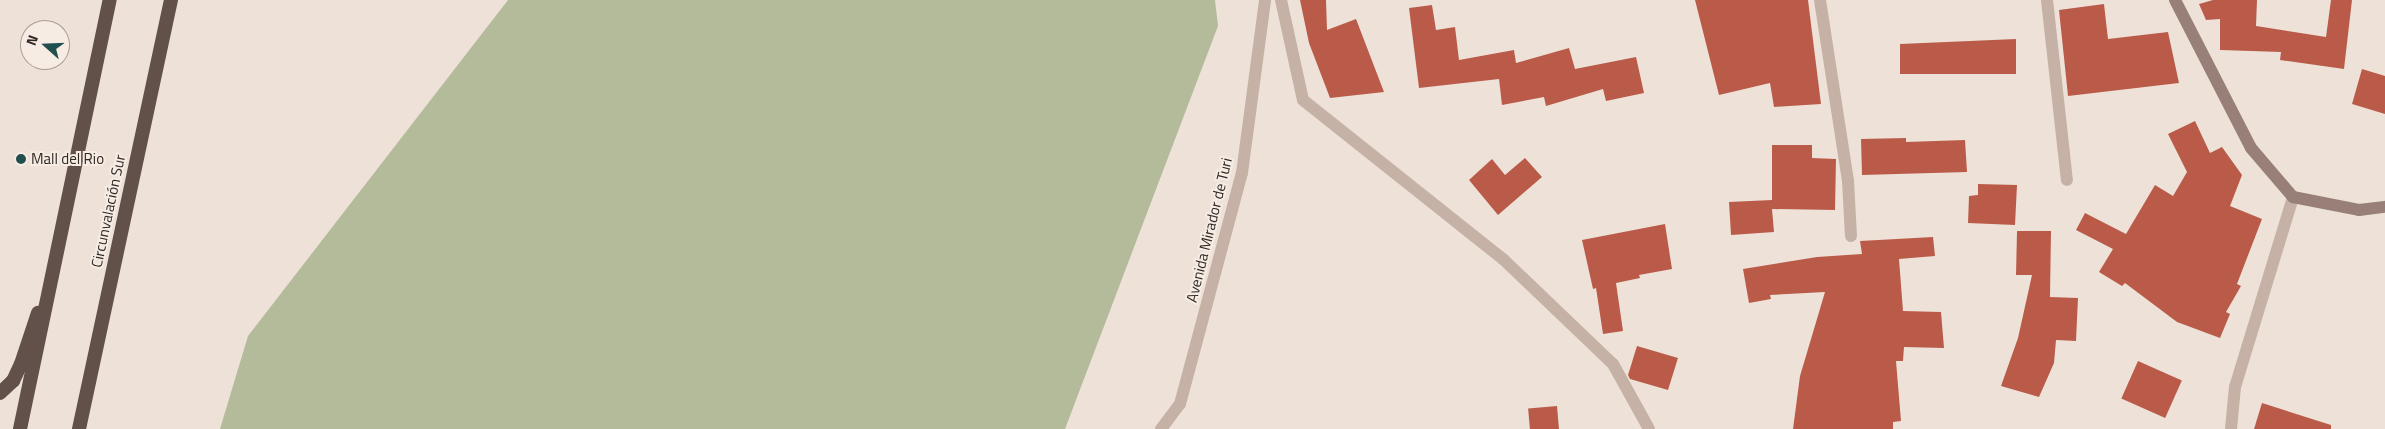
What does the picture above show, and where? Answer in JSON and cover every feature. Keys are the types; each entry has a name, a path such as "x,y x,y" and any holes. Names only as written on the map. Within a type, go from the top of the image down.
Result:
{"highway":[{"path":"20,429 110,0"},
{"name":"Circunvalación Sur","path":"79,429 171,0"},
{"path":"0,393 13,380 21,364 56,263"}],"main road":[{"path":"2174,0 2250,148 2293,197 2359,210 2385,207"}],"street":[{"name":"Avenida Mirador de Turi","path":"1161,429 1180,404 1242,173 1265,0"},
{"path":"1281,0 1303,100 1503,259 1613,364 1649,429"},
{"path":"1820,0 1848,181 1851,236"},
{"path":"2047,0 2067,180"},
{"path":"2231,429 2235,387 2293,197"}],"green space":[{"path":"508,0 1215,0 1218,26 1065,429 220,429 248,336"}],"building":[{"path":"1300,0 1326,0 1327,30 1356,19 1384,92 1330,98 1309,43"},
{"path":"1695,0 1808,0 1821,104 1774,107 1770,83 1719,95"},
{"path":"2213,0 2257,0 2256,26 2326,37 2331,0 2352,0 2344,69 2280,60 2281,52 2220,50 2220,19 2206,20 2199,4"},
{"path":"2104,4 2108,39 2168,32 2179,83 2068,96 2059,10"},
{"path":"1432,5 1436,30 1455,27 1459,60 1514,50 1516,63 1569,48 1575,69 1636,57 1644,93 1606,101 1603,89 1546,106 1544,97 1502,105 1499,79 1419,88 1409,8"},
{"path":"2016,39 2016,74 1900,74 1900,44"},
{"path":"2362,69 2385,76 2385,114 2352,104"},
{"path":"2195,121 2210,153 2222,147 2242,175 2230,206 2262,219 2237,284 2241,286 2226,312 2230,314 2220,338 2177,322 2125,283 2122,286 2099,272 2113,249 2076,230 2085,213 2126,234 2155,185 2173,196 2187,172 2168,134"},
{"path":"1906,138 1906,142 1965,140 1967,172 1862,175 1861,139"},
{"path":"1772,145 1812,145 1812,158 1836,159 1835,210 1772,209 1774,232 1731,235 1729,202 1772,200"},
{"path":"1525,158 1542,177 1498,215 1469,180 1492,159 1505,175"},
{"path":"1978,184 2017,185 2015,225 1968,223 1969,196 1978,195"},
{"path":"1665,224 1672,269 1639,275 1640,278 1616,283 1623,331 1603,334 1596,288 1593,289 1582,240"},
{"path":"2017,231 2051,231 2050,297 2078,298 2076,341 2056,340 2054,363 2039,397 2001,386 2018,338 2032,275 2016,275"},
{"path":"1933,237 1935,256 1899,259 1903,311 1941,312 1944,348 1904,347 1903,361 1896,361 1901,421 1893,422 1893,429 1793,429 1800,376 1825,292 1770,295 1771,299 1749,303 1743,269 1817,257 1862,254 1860,241"},
{"path":"1637,346 1678,358 1668,390 1630,379 1628,375"},
{"path":"2138,361 2182,381 2165,418 2121,398"},
{"path":"2262,403 2331,425 2331,429 2254,429"},
{"path":"1557,406 1559,429 1530,429 1528,409"}],"place":[{"name":"Mall del Rio","path":"21,159"}]}
